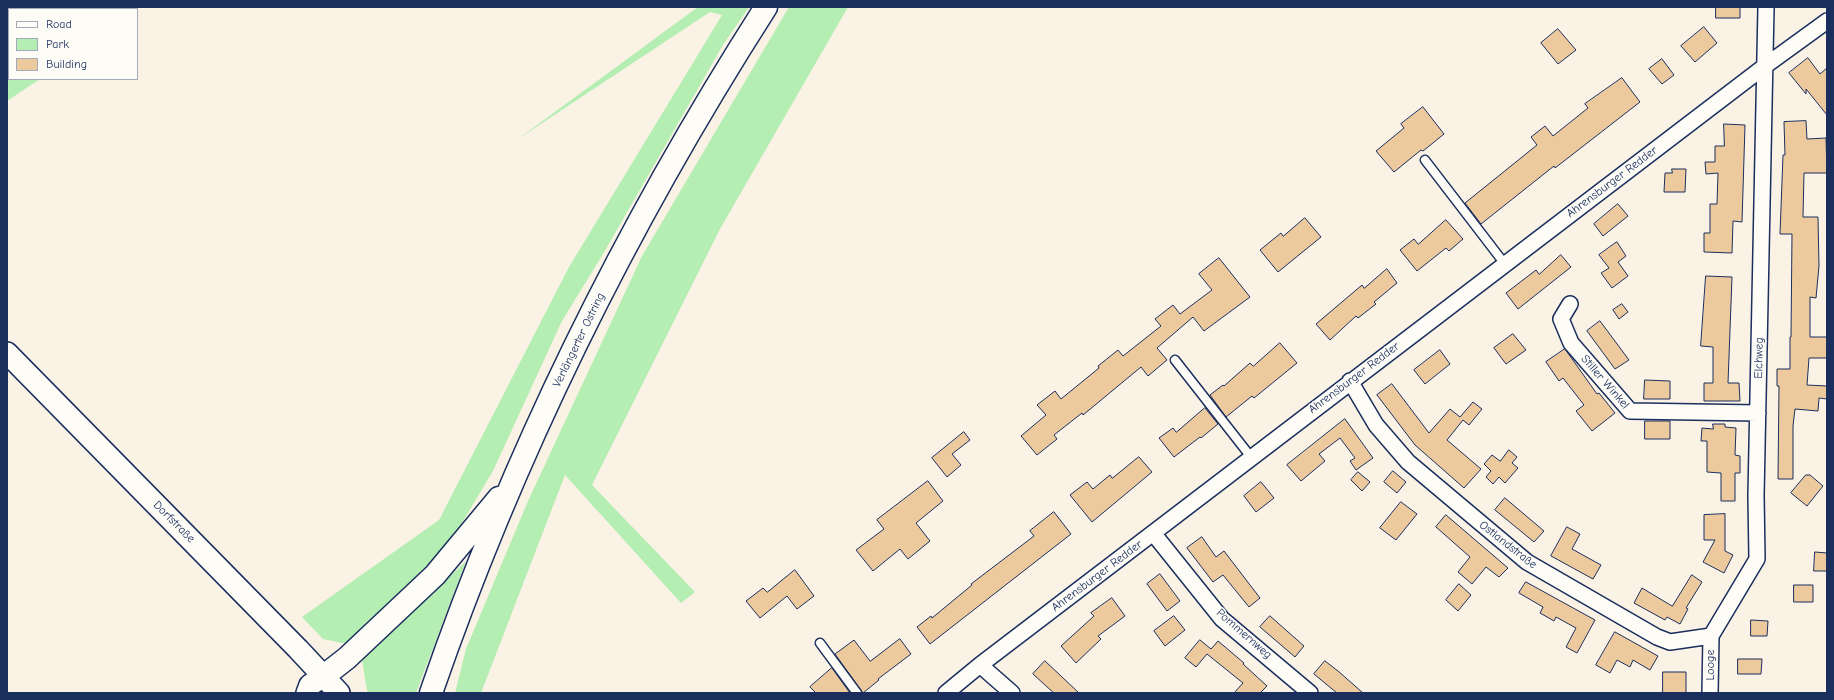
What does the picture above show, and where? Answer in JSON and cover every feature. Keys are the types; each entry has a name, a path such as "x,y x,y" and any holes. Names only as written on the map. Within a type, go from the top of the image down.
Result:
{"main road":[{"name":"Verlängerter Ostring","path":"432,693 475,572 514,480 568,361 636,229 710,96 766,7"},
{"path":"330,686 347,658 435,575 514,480"}],"street":[{"path":"1765,66 1766,7"},
{"name":"Ahrensburger Redder","path":"946,693 980,664 1350,381 1765,66 1827,21"},
{"name":"Elchweg","path":"1711,636 1757,559 1756,495 1765,66"},
{"name":"Stiller Winkel","path":"1570,304 1561,319 1570,343 1630,411 1758,413"},
{"name":"Dorfstraße","path":"7,353 330,686"},
{"name":"Ostlandstraße","path":"1350,381 1376,425 1408,462 1527,562 1658,637 1670,642 1711,636"},
{"name":"Pommernweg","path":"1153,533 1222,619 1310,693"},
{"name":"Looge","path":"1710,693 1711,636"},
{"path":"980,664 1012,693"},
{"path":"307,693 310,685 330,686"}],"lane":[{"path":"1425,160 1501,259 1507,262"},
{"path":"1175,360 1251,457"},
{"path":"820,643 857,693"}],"green space":[{"path":"698,7 749,7 723,45 606,249 562,321 493,471 450,543 347,644 323,639 302,617 439,520 569,267 722,15 710,12 518,139"},
{"path":"789,7 848,7 720,229 592,485 695,592 681,603 565,475 481,693 455,693 466,649 528,501 642,256"},
{"path":"7,15 8,80 38,80 7,101"},
{"path":"466,561 416,693 369,693 367,691 362,660"}],"building":[{"path":"1716,7 1740,7 1740,18 1716,18"},
{"path":"1704,27 1717,43 1695,62 1681,46"},
{"path":"1558,29 1576,50 1558,64 1541,43"},
{"path":"1808,58 1820,74 1827,68 1827,115 1806,89 1806,94 1789,73"},
{"path":"1662,59 1674,75 1662,84 1649,69"},
{"path":"1622,78 1640,102 1555,168 1554,166 1481,224 1465,203 1537,145 1531,137 1545,126 1553,136 1588,108 1585,104"},
{"path":"1423,107 1444,134 1394,172 1376,151 1404,128 1401,124"},
{"path":"1806,121 1807,139 1826,138 1827,173 1804,173 1803,217 1818,217 1819,266 1816,298 1810,297 1810,337 1827,337 1827,358 1809,358 1807,385 1827,386 1827,399 1819,398 1818,411 1795,409 1793,426 1793,479 1778,479 1779,386 1777,386 1777,369 1790,369 1791,337 1792,234 1780,234 1783,155 1785,155 1784,122"},
{"path":"1724,124 1745,125 1742,222 1733,221 1732,253 1704,252 1704,233 1710,233 1710,204 1717,204 1718,173 1706,174 1705,162 1715,162 1715,146 1724,146"},
{"path":"1672,169 1686,169 1685,192 1664,192 1665,173 1672,173"},
{"path":"1618,204 1628,216 1603,236 1594,224"},
{"path":"1305,218 1321,237 1278,272 1260,250 1281,233 1283,236"},
{"path":"1446,220 1463,239 1449,251 1446,248 1417,271 1400,250 1414,239 1418,244"},
{"path":"1617,242 1626,256 1618,262 1628,276 1612,288 1601,273 1609,268 1599,255"},
{"path":"1561,255 1571,267 1518,309 1506,293 1536,270 1539,274"},
{"path":"1219,258 1250,297 1204,331 1193,317 1157,348 1167,360 1148,376 1141,367 1083,415 1082,413 1054,435 1057,439 1037,455 1021,436 1046,415 1037,405 1055,391 1061,399 1099,368 1098,366 1118,350 1123,356 1161,326 1155,319 1173,305 1180,314 1212,290 1199,274"},
{"path":"1387,269 1397,283 1374,302 1376,304 1358,318 1356,316 1330,340 1316,324 1362,285 1364,288"},
{"path":"1706,276 1732,277 1728,383 1739,383 1740,401 1704,401 1704,383 1713,383 1713,347 1701,346"},
{"path":"1622,304 1628,312 1619,319 1613,310"},
{"path":"1600,321 1629,360 1615,369 1587,331"},
{"path":"1513,334 1526,350 1506,364 1494,348"},
{"path":"1280,343 1297,363 1254,398 1252,396 1226,417 1210,395 1223,385 1224,386 1250,363 1253,366"},
{"path":"1565,349 1597,394 1599,393 1615,413 1592,431 1576,411 1584,405 1563,378 1559,381 1546,362"},
{"path":"1440,350 1450,364 1425,384 1414,370"},
{"path":"1645,380 1670,381 1670,399 1644,399"},
{"path":"1392,384 1429,433 1450,409 1460,417 1473,402 1482,409 1469,425 1463,420 1447,440 1481,469 1464,488 1415,445 1377,395"},
{"path":"1205,408 1218,424 1174,457 1159,438 1173,428 1176,432"},
{"path":"1345,419 1373,458 1356,470 1350,461 1355,458 1340,438 1319,454 1325,461 1301,481 1287,465"},
{"path":"1645,421 1670,421 1670,439 1645,439"},
{"path":"1713,424 1725,424 1725,427 1736,428 1735,455 1740,456 1740,473 1735,473 1735,501 1721,501 1721,473 1707,472 1707,441 1701,441 1702,428 1713,429"},
{"path":"964,432 970,440 952,454 961,465 947,477 932,458"},
{"path":"1509,450 1517,457 1512,463 1518,468 1505,483 1499,477 1493,484 1486,477 1491,471 1484,464 1492,455 1500,461"},
{"path":"1139,457 1152,472 1092,522 1070,495 1087,482 1093,489 1110,475 1112,478"},
{"path":"1393,471 1406,482 1397,493 1384,482"},
{"path":"1358,472 1370,482 1362,491 1351,480"},
{"path":"1806,475 1810,475 1823,486 1807,506 1791,493"},
{"path":"928,481 943,501 916,523 930,541 908,559 900,549 873,571 856,550 884,529 877,520"},
{"path":"1261,482 1274,498 1256,512 1244,496"},
{"path":"1505,498 1544,531 1534,542 1495,510"},
{"path":"1401,502 1417,514 1396,540 1380,528"},
{"path":"1054,512 1071,534 930,644 917,627 931,616 932,618 972,585 971,584 1034,536 1030,531"},
{"path":"1725,514 1725,551 1733,555 1724,573 1703,562 1715,540 1704,540 1704,515"},
{"path":"1446,515 1508,568 1499,577 1486,567 1472,584 1458,572 1470,557 1436,527"},
{"path":"1567,527 1580,534 1572,549 1601,565 1593,579 1551,556"},
{"path":"1202,537 1216,557 1224,551 1260,598 1249,607 1223,575 1213,582 1187,548"},
{"path":"1815,552 1827,553 1827,571 1814,571"},
{"path":"795,570 814,596 797,609 787,596 760,618 746,601 763,588 767,592"},
{"path":"1160,574 1180,601 1167,611 1147,584"},
{"path":"1692,575 1702,582 1686,608 1688,609 1680,624 1667,617 1665,620 1634,603 1642,588 1672,606"},
{"path":"1526,582 1595,620 1577,653 1566,647 1576,628 1556,617 1554,621 1540,613 1543,607 1519,593"},
{"path":"1459,584 1471,595 1458,611 1446,600"},
{"path":"1794,585 1813,585 1813,602 1794,602"},
{"path":"1112,598 1125,616 1098,636 1101,639 1076,663 1061,646 1094,616 1091,613"},
{"path":"1174,616 1185,630 1165,646 1154,631"},
{"path":"1270,616 1304,646 1295,657 1260,627"},
{"path":"1751,620 1768,621 1767,636 1751,636"},
{"path":"1615,632 1658,656 1650,670 1633,660 1630,667 1617,660 1610,673 1596,665"},
{"path":"900,639 911,654 878,679 879,680 863,693 835,654 854,640 870,661"},
{"path":"1200,640 1211,649 1218,641 1244,663 1243,664 1267,686 1260,693 1234,693 1243,683 1207,654 1196,667 1185,658"},
{"path":"1738,659 1762,659 1761,674 1738,674"},
{"path":"1045,661 1079,693 1054,693 1033,674"},
{"path":"1325,661 1363,693 1337,693 1314,674"},
{"path":"832,668 850,693 816,693 810,687"},
{"path":"1663,672 1686,672 1686,693 1663,693"}]}
